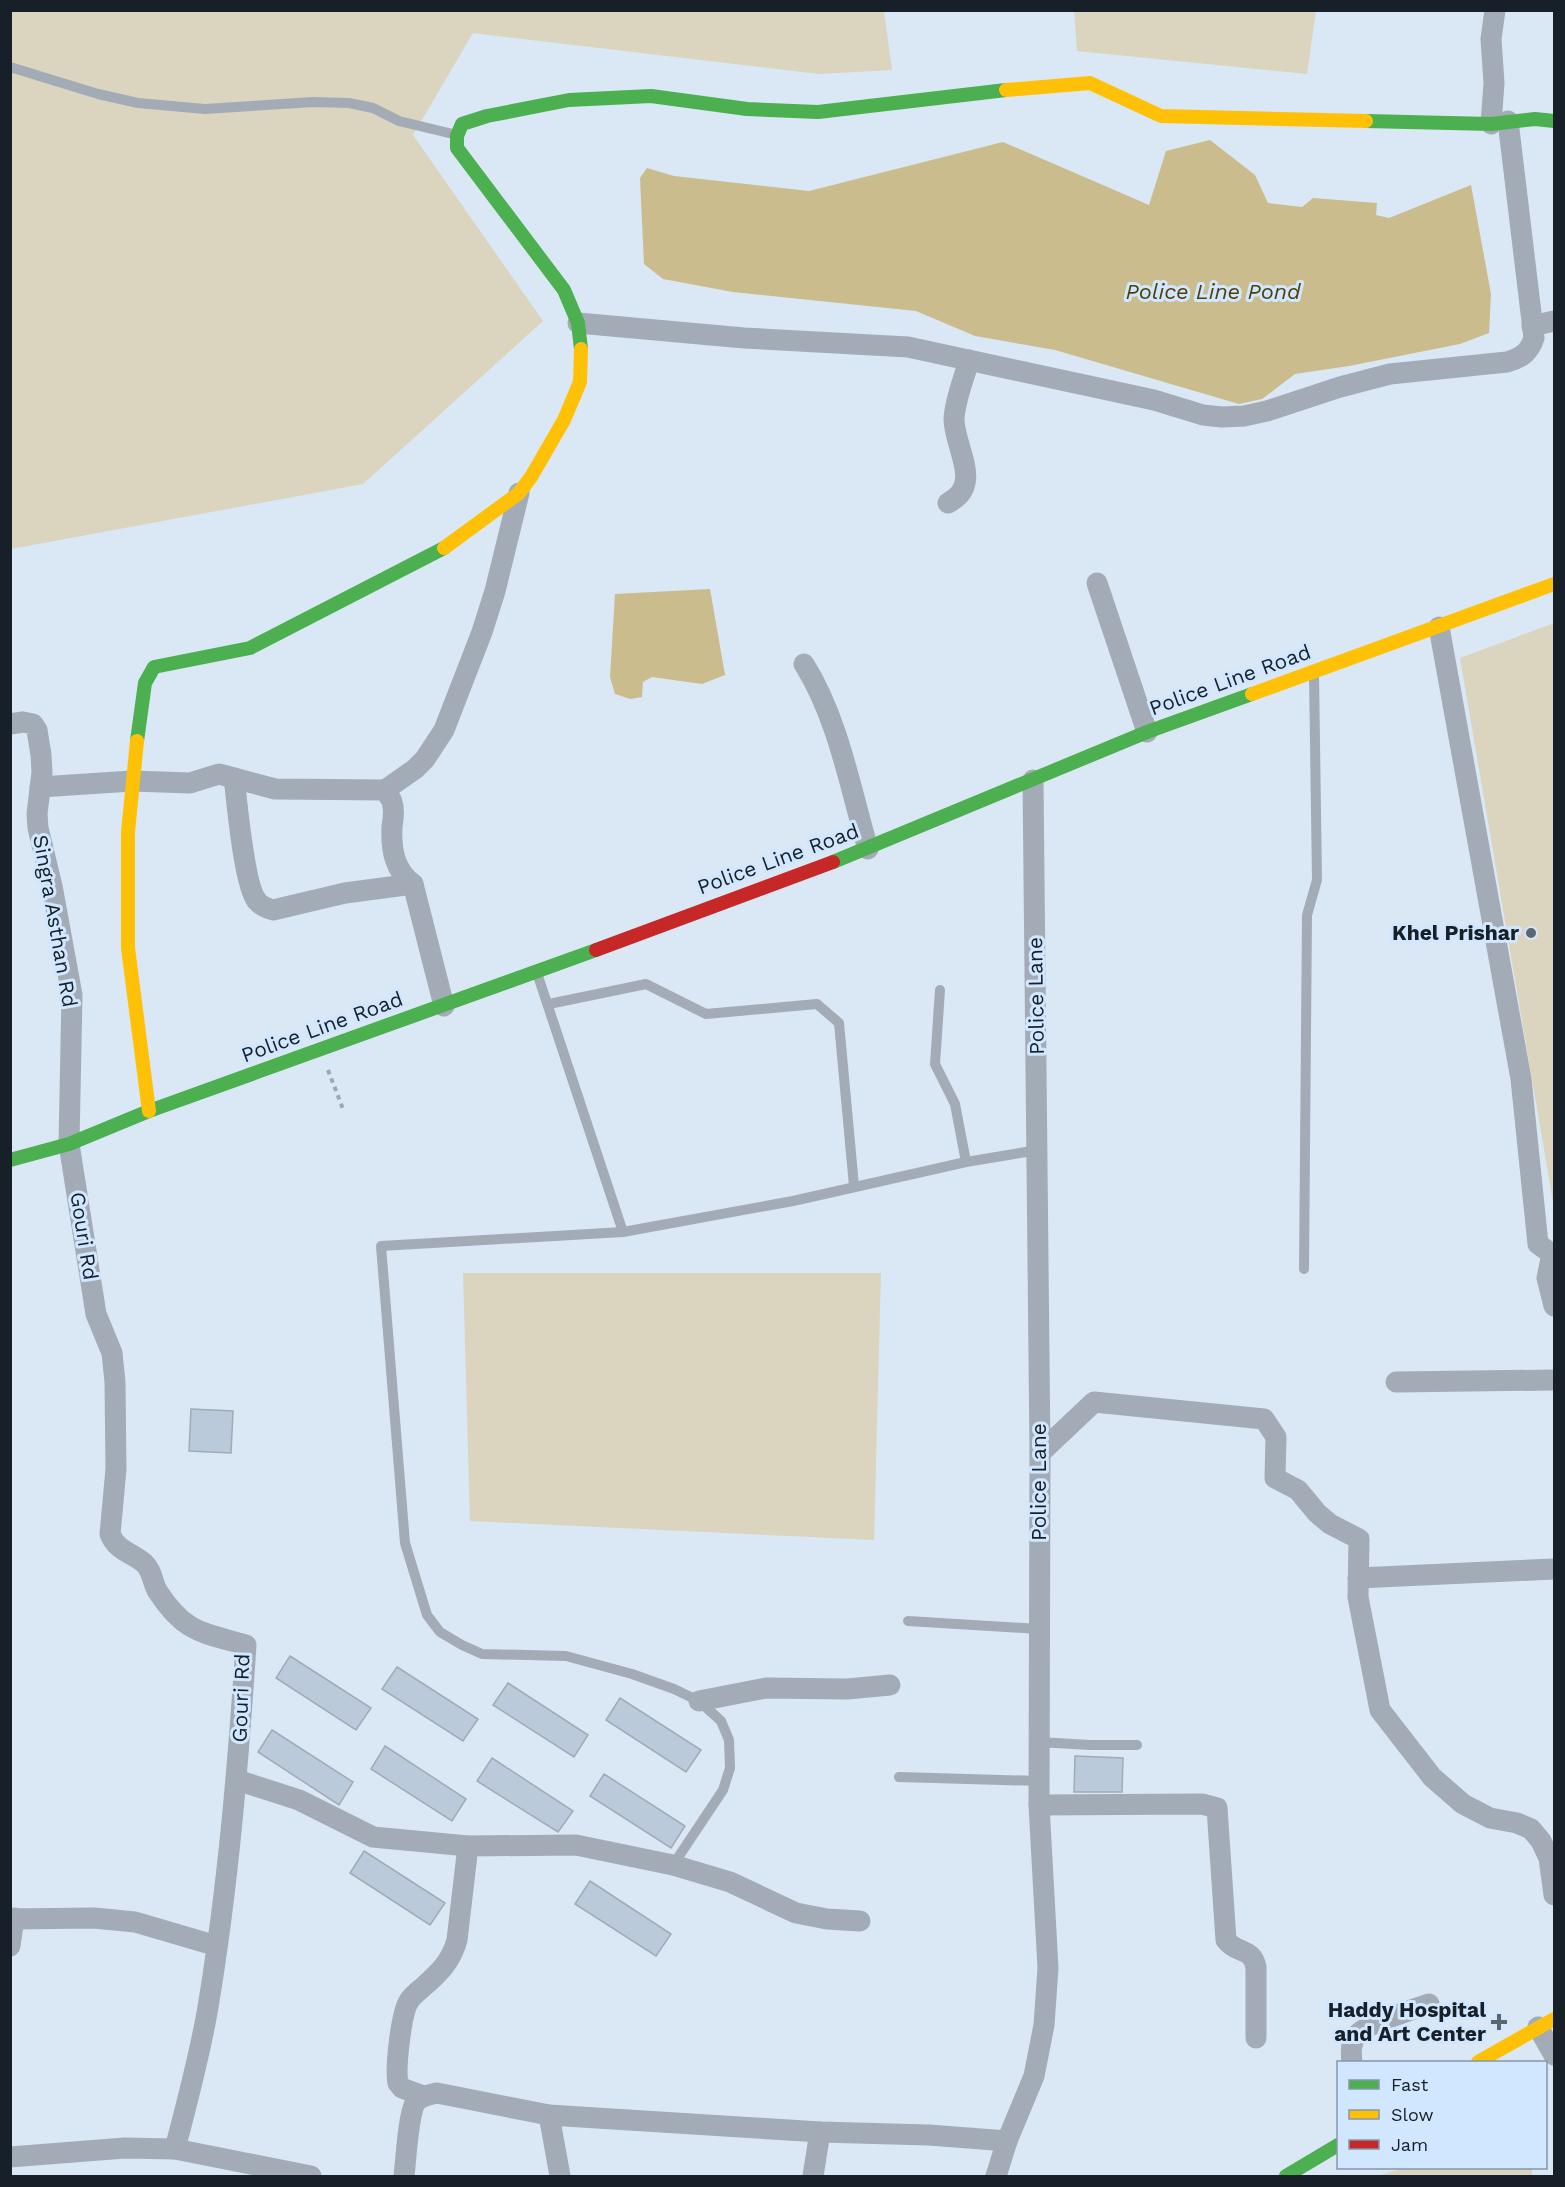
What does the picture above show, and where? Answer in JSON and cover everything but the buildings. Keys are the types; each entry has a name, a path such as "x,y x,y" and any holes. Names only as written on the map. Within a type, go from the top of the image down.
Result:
{"street":[{"path":"578,323 744,338 908,347 1154,400 1203,415 1222,417 1267,411 1340,387 1390,374 1507,362 1522,357 1531,347 1534,338 1494,83 1491,39 1495,10"},
{"path":"149,1111 128,948 128,832 132,781 145,683 154,667 250,648 451,545 519,493 531,477 564,420 580,382 582,352 578,323 564,291 457,148 457,136 462,124 487,116 569,100 651,96 747,109 818,112 969,93 1090,83 1161,116 1554,121"},
{"path":"1532,326 1554,321"},
{"path":"948,503 957,499 967,479 966,466 957,441 954,418 969,360"},
{"path":"40,787 132,781 190,783 219,774 275,789 385,790 425,759 444,730 482,632 495,591 519,493"},
{"path":"1097,583 1147,732"},
{"name":"Police Line Road","path":"10,1160 69,1144 149,1111 444,1006 868,849 1147,732 1554,584"},
{"path":"1439,627 1521,1079 1538,1244 1553,1253 1547,1278 1554,1306"},
{"path":"804,664 813,678 834,730 868,849"},
{"name":"Singra Asthan Rd","path":"10,724 24,722 33,724 37,730 41,755 38,828 52,886 72,994 69,1144"},
{"path":"234,778 249,882 257,901 265,908 273,910 345,893 413,884"},
{"name":"Police Lane","path":"996,2176 1007,2141 1034,2076 1044,2025 1048,1968 1039,1805 1040,1453 1033,780"},
{"path":"385,790 392,802 394,814 392,845 398,868 413,884 444,1006"},
{"name":"Gouri Rd","path":"69,1144 96,1314 112,1353 116,1400 116,1468 110,1534 114,1544 144,1563 151,1572 156,1589 176,1617 195,1631 246,1646 237,1780 217,1946 208,2009 195,2072 175,2148"},
{"path":"1396,1382 1554,1380"},
{"path":"1040,1453 1094,1402 1264,1419 1276,1437 1275,1478 1298,1490 1317,1513 1330,1524 1359,1539 1358,1597 1380,1710 1432,1777 1463,1804 1490,1818 1517,1823 1530,1829 1552,1854 1554,1896"},
{"path":"1358,1578 1554,1569"},
{"path":"699,1701 766,1688 847,1689 890,1685"},
{"path":"237,1780 299,1800 374,1837 468,1846 576,1845 673,1866 730,1882 796,1913 860,1922"},
{"path":"1039,1805 1202,1804 1217,1808 1226,1940 1230,1945 1250,1954 1254,1959 1256,2038"},
{"path":"423,2096 402,2088 398,2084 397,2064 405,2011 413,1995 445,1968 453,1954 457,1940 468,1846"},
{"path":"10,1946 12,1919 94,1918 135,1922 217,1946"},
{"path":"1352,2061 1351,2045 1357,2034 1368,2027 1428,2004"},
{"path":"1480,2061 1546,2023 1554,2055"},
{"path":"404,2176 412,2116 416,2103 423,2096 437,2093 549,2115 1007,2141"},
{"path":"549,2115 560,2176"},
{"path":"813,2176 819,2132"},
{"path":"1286,2176 1337,2146"},
{"path":"10,2157 125,2148 175,2148 246,2170 311,2176"}],"lane":[{"path":"10,67 98,94 138,103 213,109 313,102 348,103 372,108 399,121 457,136"},
{"path":"1305,1269 1307,915 1317,880 1314,672"},
{"path":"537,972 623,1232"},
{"path":"549,1004 646,984 706,1014 817,1004 838,1023 854,1186"},
{"path":"940,990 935,1064 955,1104 966,1162"},
{"path":"673,1866 723,1790 730,1768 729,1740 722,1721 699,1701 664,1685 566,1656 482,1653 440,1632 427,1615 405,1543 381,1246 623,1232 793,1202 854,1186 966,1162 1038,1150"},
{"path":"908,1621 1039,1629"},
{"path":"1039,1742 1137,1745"},
{"path":"899,1777 1039,1781"}],"path":[{"path":"321,1050 343,1109"}],"shaded area":[{"path":"1074,10 1316,11 1307,74 1077,51"},
{"path":"11,11 884,11 892,70 819,74 473,33 413,135 543,321 363,484 11,549"},
{"name":"Khel Prishar","path":"1554,623 1554,1208 1460,658"},
{"path":"463,1273 881,1273 874,1540 470,1521"},
{"path":"1400,2169 1532,2169 1532,2176 1378,2176"}],"water":[{"name":"Police Line Pond","path":"1210,140 1255,175 1268,203 1302,207 1313,198 1377,203 1376,215 1389,218 1471,185 1491,294 1489,333 1460,344 1295,374 1262,399 1239,404 1055,350 975,336 916,311 733,292 663,279 644,264 640,178 647,168 674,176 809,191 1003,142 1149,205 1166,151"},
{"path":"710,589 725,675 702,684 652,677 643,682 642,697 630,699 615,694 610,677 615,594"}],"traffic: fast":[{"path":"581,349 578,323 564,290 457,148 457,136 462,124 487,116 569,100 651,96 747,109 818,112 1006,90"},
{"path":"1366,121 1491,124 1535,119 1554,121"},
{"path":"137,741 145,683 154,667 250,648 444,548"},
{"path":"833,862 1147,732 1252,694"},
{"path":"10,1160 69,1144 149,1111 596,950"},
{"path":"1286,2176 1337,2146"}],"traffic: slow":[{"path":"1006,90 1090,83 1161,116 1366,121"},
{"path":"444,548 519,493 531,477 564,420 580,382 581,349"},
{"path":"1252,694 1554,584"},
{"path":"137,741 128,832 128,948 149,1111"},
{"path":"1480,2061 1554,2019"}],"traffic: jam":[{"path":"596,950 833,862"}],"place":[{"name":"Khel Prishar","path":"1531,933"},
{"name":"Haddy Hospital and Art Center","path":"1499,2022"}]}
